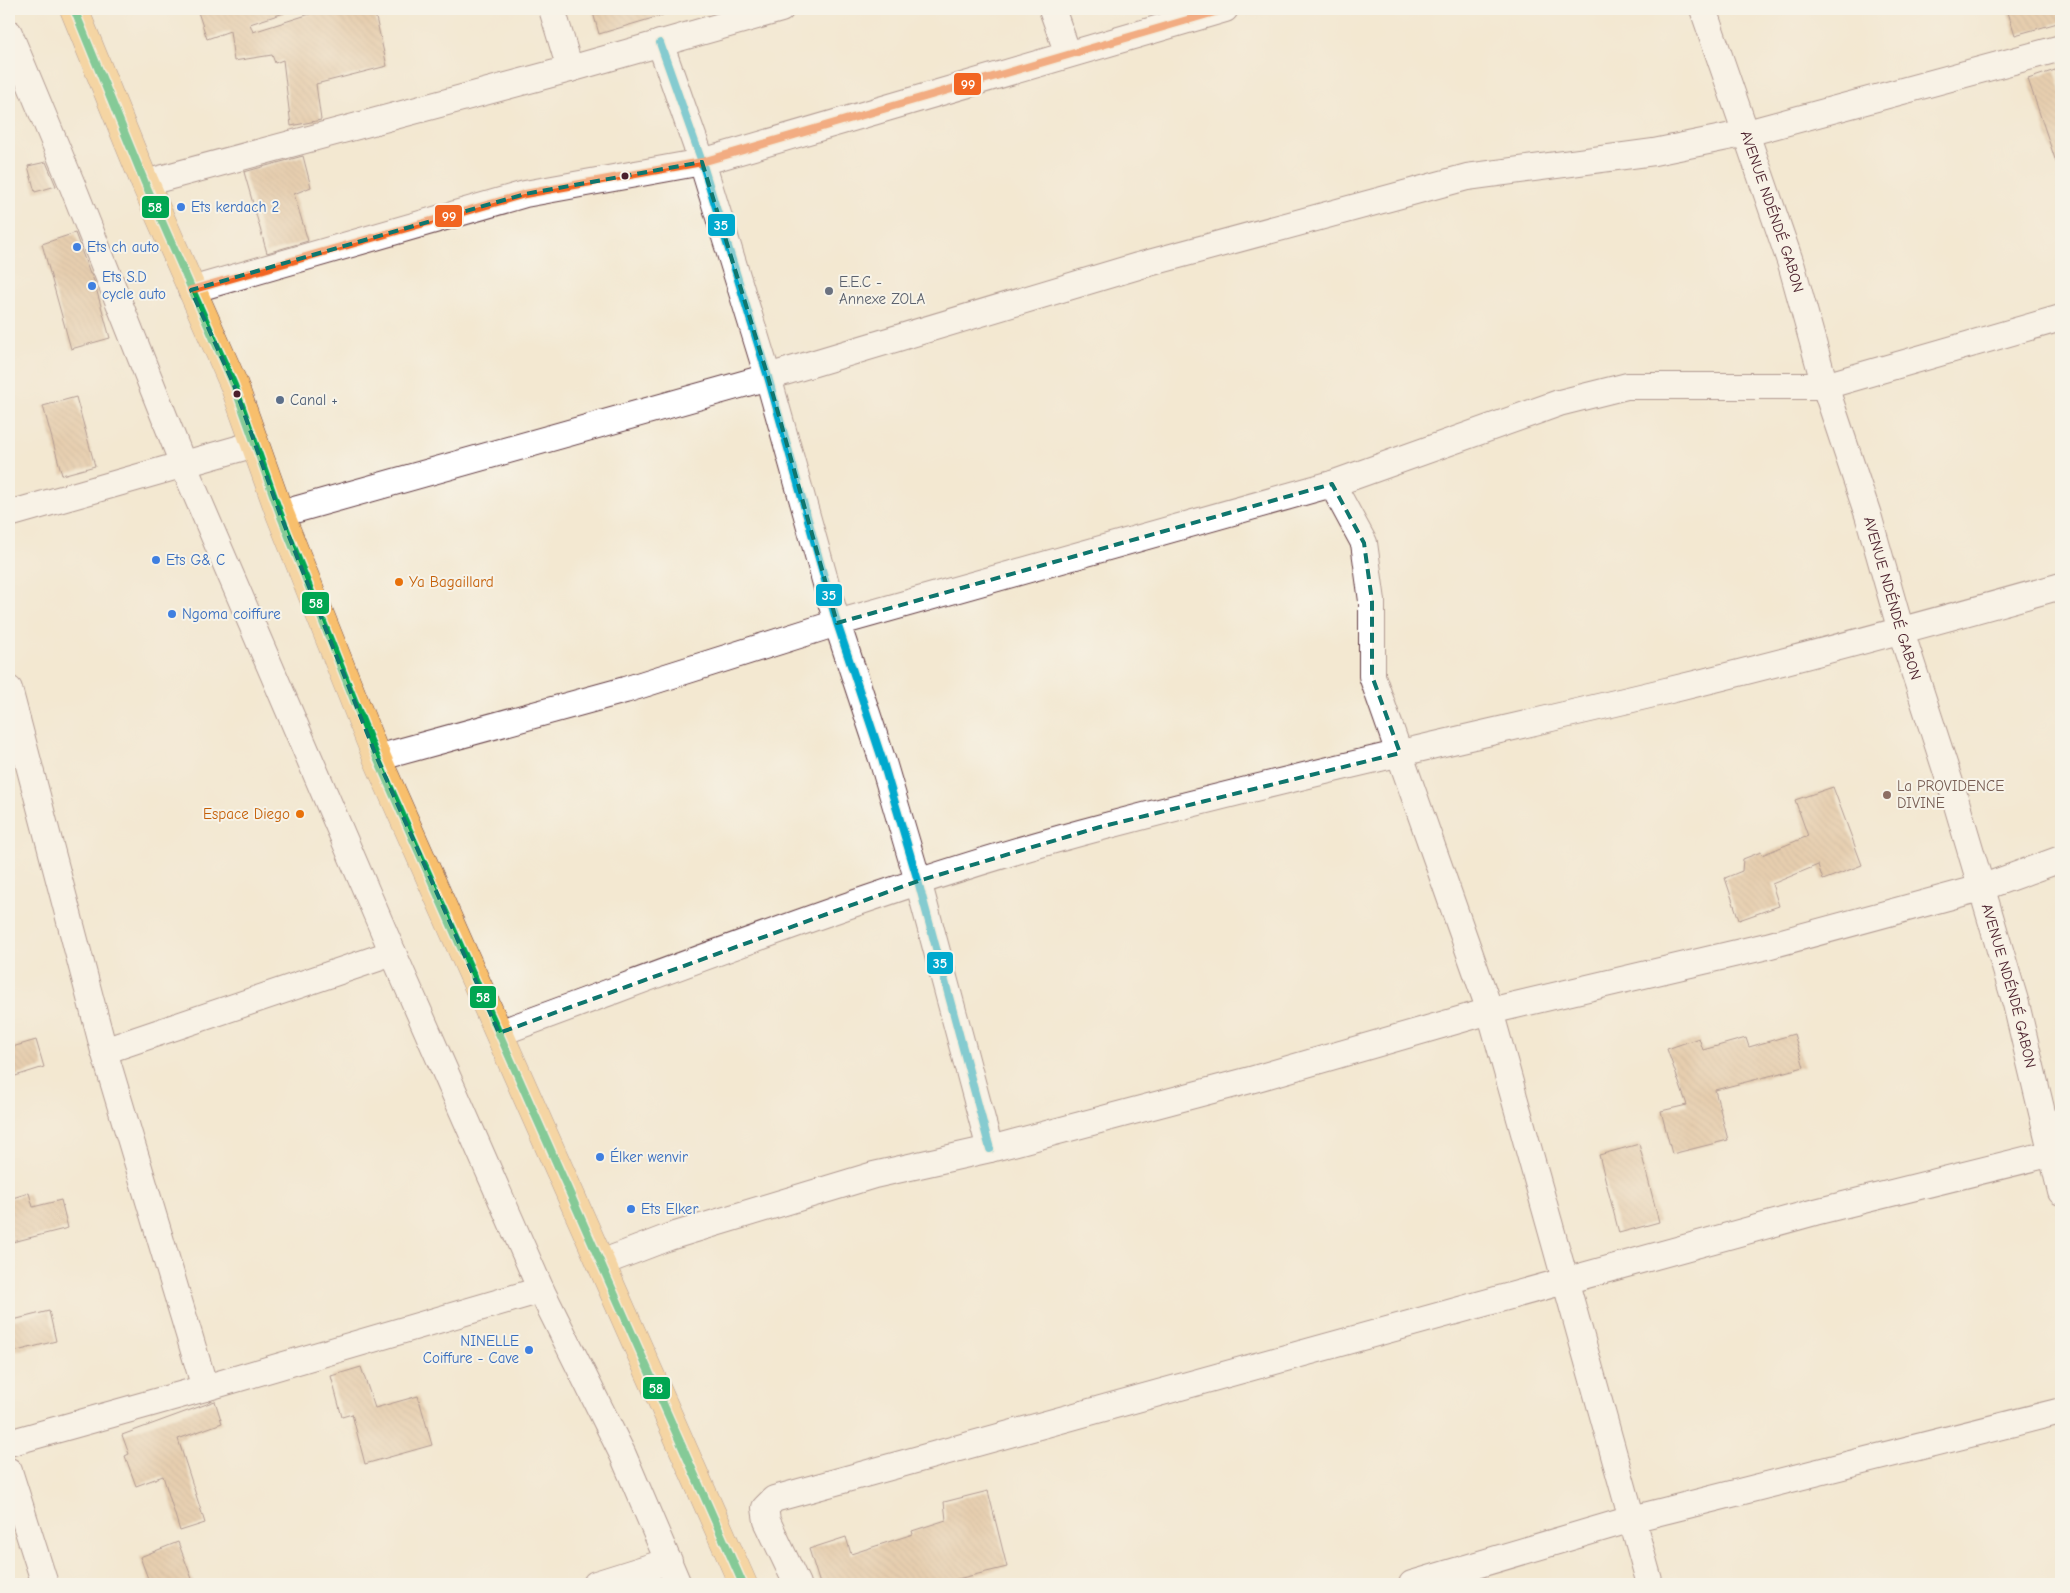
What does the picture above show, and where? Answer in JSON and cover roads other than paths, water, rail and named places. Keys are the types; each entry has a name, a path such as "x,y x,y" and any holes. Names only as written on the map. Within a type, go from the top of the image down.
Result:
{"highway":[{"path":"74,9 145,184 234,385 280,514 377,758 743,1584"}],"street":[{"path":"552,9 570,69"},
{"path":"145,184 570,69 781,9"},
{"path":"1052,9 1068,54"},
{"path":"191,290 525,194 702,162 1225,9"},
{"name":"AVENUE NDÉNDÉ GABON","path":"1703,9 1792,267 1825,386 1868,515 1901,631 1954,795 2016,1004 2056,1153 2061,1192"},
{"path":"9,33 73,187 183,464 393,953 541,1290 622,1456 673,1572 596,1584"},
{"path":"660,43 702,162 768,377 837,623 882,759 918,881 990,1149"},
{"path":"280,514 768,377 1138,266 1467,177 1654,152 1747,133 2061,48"},
{"path":"377,758 625,690 837,623 1332,484 1559,403 1627,386 1825,386 2061,318"},
{"path":"9,514 255,444"},
{"path":"1332,484 1364,543 1372,602 1372,676 1490,1011 1650,1584"},
{"path":"499,1033 918,881 1100,827 1400,753 1671,690 1901,631 2061,586"},
{"path":"9,689 104,1051 205,1388"},
{"path":"602,1264 669,1237 874,1175 990,1149 1244,1082 1490,1011 1768,946 1981,888 2061,859"},
{"path":"104,1051 393,953"},
{"path":"797,1584 767,1521 765,1508 774,1499 1815,1212 2056,1153"},
{"path":"9,1443 541,1290"},
{"path":"1412,1584 1632,1519 2061,1411"},
{"path":"9,1471 45,1584"}],"place":[{"name":"Ets kerdach 2","path":"181,207"},
{"name":"Ets ch auto","path":"77,247"},
{"name":"Ets S.D cycle auto","path":"92,286"},
{"name":"E.E.C - Annexe ZOLA","path":"829,291"},
{"name":"Canal +","path":"280,400"},
{"name":"Ets G& C","path":"156,560"},
{"name":"Ya Bagaillard","path":"399,582"},
{"name":"Ngoma coiffure","path":"172,614"},
{"name":"La PROVIDENCE DIVINE","path":"1887,795"},
{"name":"Espace Diego","path":"300,814"},
{"name":"Élker wenvir","path":"600,1157"},
{"name":"Ets Elker","path":"631,1209"},
{"name":"NINELLE Coiffure - Cave","path":"529,1350"}]}
